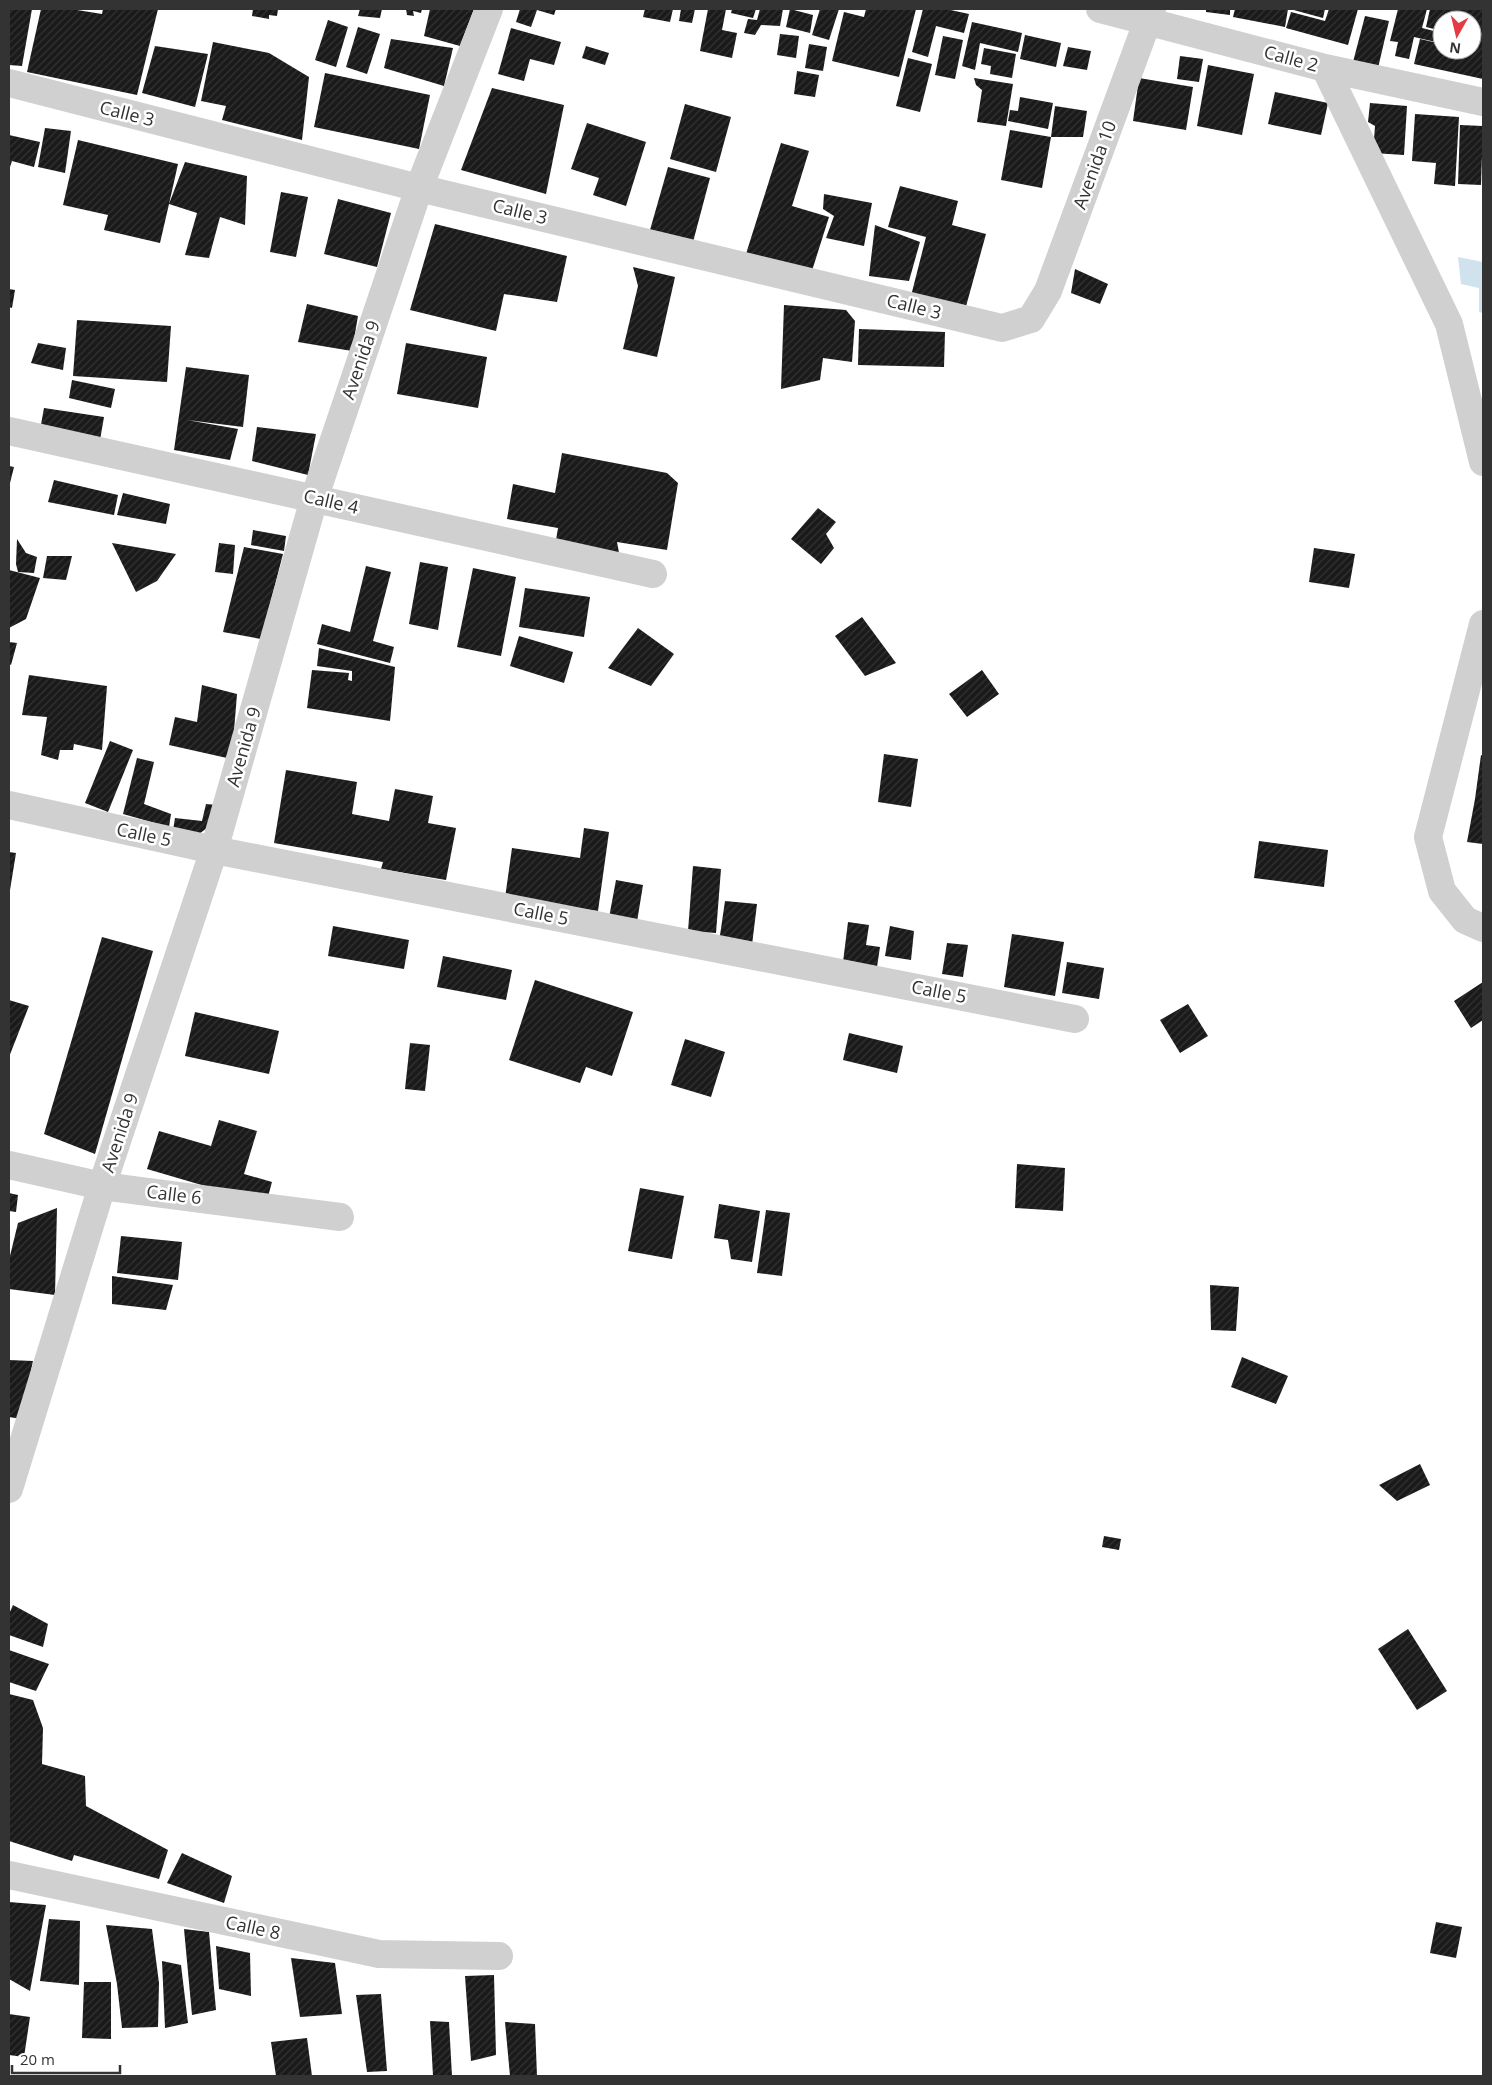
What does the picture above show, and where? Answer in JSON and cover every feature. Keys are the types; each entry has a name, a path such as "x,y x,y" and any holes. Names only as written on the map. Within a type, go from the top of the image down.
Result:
{"street":[{"name":"Avenida 9","path":"9,1489 102,1186 214,850 314,499 419,188 489,9"},
{"name":"Calle 2","path":"1100,9 1150,15 1325,68 1483,102"},
{"name":"Avenida 10","path":"1032,319 1048,291 1150,15"},
{"path":"1325,68 1449,324 1483,462"},
{"name":"Calle 3","path":"9,83 419,188 1002,328 1032,319"},
{"name":"Calle 4","path":"9,431 653,574"},
{"path":"1483,624 1428,838 1442,891 1464,920 1483,928"},
{"name":"Calle 5","path":"9,805 214,850 1075,1019"},
{"name":"Calle 6","path":"9,1165 102,1186 340,1217"},
{"name":"Calle 8","path":"9,1875 379,1954 500,1956"}],"water":[{"path":"1458,257 1483,262 1483,313 1479,312 1479,288 1461,284"}],"building":[{"path":"9,9 32,9 22,66 9,65"},
{"path":"41,9 71,9 102,14 103,9 158,9 137,95 27,72"},
{"path":"253,9 278,9 277,16 269,15 269,19 252,16"},
{"path":"360,9 382,9 380,18 358,16"},
{"path":"406,9 422,9 421,13 413,11 414,16 407,15"},
{"path":"430,9 474,9 460,46 424,36"},
{"path":"520,9 556,9 554,15 537,10 531,27 516,22"},
{"path":"645,9 673,9 670,22 643,17"},
{"path":"681,9 695,9 692,23 679,21"},
{"path":"708,9 726,9 722,30 737,33 732,58 700,51"},
{"path":"732,9 756,9 753,18 731,13"},
{"path":"760,9 783,9 780,26 761,25 755,35 744,33 748,19 757,20"},
{"path":"790,9 813,15 810,33 786,27"},
{"path":"820,9 839,9 829,40 812,35"},
{"path":"866,9 916,9 899,77 832,61 844,12 864,17"},
{"path":"923,9 946,9 969,14 964,33 936,26 928,57 912,52"},
{"path":"1206,9 1230,9 1230,15 1206,12"},
{"path":"1235,9 1288,9 1285,27 1233,17"},
{"path":"1290,9 1325,9 1323,18"},
{"path":"1329,9 1358,9 1348,45 1286,28 1291,12 1325,21"},
{"path":"1398,9 1427,9 1422,28 1432,30 1432,41 1414,37 1409,59 1395,56 1398,42 1390,41"},
{"path":"1430,9 1483,9 1483,79 1414,64 1420,39 1432,42 1432,60 1482,60 1482,10 1432,10 1432,28 1426,27"},
{"path":"1365,16 1389,21 1378,68 1353,62"},
{"path":"328,20 348,27 336,67 315,60"},
{"path":"972,22 1022,33 1018,52 980,43 975,70 962,66"},
{"path":"358,27 380,34 367,74 346,67"},
{"path":"511,28 561,42 554,65 530,59 524,81 498,74"},
{"path":"780,34 799,36 796,58 777,55"},
{"path":"1025,35 1061,43 1056,67 1020,59"},
{"path":"943,36 963,40 955,79 935,75"},
{"path":"391,39 453,48 444,86 384,68"},
{"path":"213,42 269,53 309,77 302,140 222,120 226,106 201,101"},
{"path":"809,44 827,47 823,71 805,68"},
{"path":"155,46 208,54 195,107 142,93"},
{"path":"586,46 609,53 605,65 582,58"},
{"path":"1068,47 1091,51 1087,70 1063,66"},
{"path":"984,48 1016,54 1012,78 990,74 991,66 981,64"},
{"path":"1180,56 1203,59 1199,82 1177,79"},
{"path":"908,58 932,64 920,112 896,106"},
{"path":"1208,65 1254,74 1242,135 1197,126"},
{"path":"797,71 819,75 815,97 794,94"},
{"path":"325,73 430,95 419,149 314,127"},
{"path":"974,78 1013,84 1006,126 977,122 982,90 976,85"},
{"path":"1139,78 1193,87 1186,130 1133,121"},
{"path":"492,88 564,105 546,194 461,170"},
{"path":"1275,92 1328,103 1321,135 1268,124"},
{"path":"1020,97 1053,103 1048,129 1008,121 1010,110 1018,111"},
{"path":"1370,103 1407,106 1404,155 1373,153 1375,126 1368,122"},
{"path":"685,104 731,117 716,172 670,159"},
{"path":"1055,106 1087,111 1083,137 1051,137"},
{"path":"1415,114 1459,117 1455,186 1434,184 1436,163 1412,161"},
{"path":"587,123 646,142 626,206 593,195 599,178 571,169"},
{"path":"1460,125 1483,126 1481,185 1458,184"},
{"path":"45,128 71,131 65,173 38,167"},
{"path":"1010,130 1051,137 1042,188 1001,180"},
{"path":"9,135 40,142 34,167 12,161 9,170"},
{"path":"78,140 178,164 160,243 104,230 108,215 63,205"},
{"path":"781,143 809,151 792,206 829,217 810,277 745,257"},
{"path":"185,162 247,176 245,225 220,217 209,258 185,255 197,213 169,204"},
{"path":"668,167 710,178 693,242 650,230"},
{"path":"900,186 958,201 952,225 986,234 965,310 911,296 926,237 888,227"},
{"path":"281,192 308,197 296,257 270,252"},
{"path":"824,194 872,203 864,246 826,238 834,216 823,209"},
{"path":"338,199 391,213 377,267 324,254"},
{"path":"435,224 567,256 557,302 504,294 496,331 410,310"},
{"path":"875,225 920,242 909,281 869,276"},
{"path":"633,267 675,277 657,357 623,349 638,286"},
{"path":"1075,269 1108,284 1100,304 1071,293"},
{"path":"9,289 15,290 12,308 9,307"},
{"path":"307,304 358,316 352,351 298,342"},
{"path":"784,305 846,310 855,321 852,362 823,358 820,380 781,389"},
{"path":"77,320 171,326 167,382 73,376"},
{"path":"859,329 945,332 944,367 858,365"},
{"path":"38,343 66,348 63,370 31,363"},
{"path":"406,343 487,357 478,408 397,394"},
{"path":"186,367 249,375 243,427 187,420 238,429 230,460 174,450"},
{"path":"72,380 115,389 111,408 69,398"},
{"path":"44,408 104,417 100,440 40,430"},
{"path":"257,427 316,434 308,475 252,461"},
{"path":"562,453 667,473 678,483 667,550 617,542 620,558 555,546 558,528 507,519 513,484 555,493"},
{"path":"9,466 14,467 9,487"},
{"path":"54,480 118,495 114,515 48,502"},
{"path":"123,493 170,504 166,524 117,515"},
{"path":"818,508 836,522 826,534 834,548 821,564 791,539"},
{"path":"253,530 286,536 284,551 251,545"},
{"path":"17,539 26,553 37,557 34,573 18,572 16,564"},
{"path":"112,543 176,554 157,581 136,592"},
{"path":"219,543 235,545 233,574 215,572"},
{"path":"244,547 283,554 261,639 223,632"},
{"path":"1314,548 1355,554 1349,588 1309,582"},
{"path":"47,556 72,556 66,580 43,578"},
{"path":"420,562 448,567 438,630 409,624"},
{"path":"366,566 391,572 373,641 394,647 390,663 317,644 322,624 350,632"},
{"path":"473,568 516,577 501,656 457,647"},
{"path":"9,570 40,578 26,619 9,628"},
{"path":"525,588 590,597 584,637 519,627"},
{"path":"862,617 896,663 865,676 835,636"},
{"path":"638,628 674,654 651,686 608,668"},
{"path":"519,636 573,652 564,683 510,666"},
{"path":"9,642 17,643 11,665 9,664"},
{"path":"319,648 395,667 390,721 307,708 312,670 349,673 348,680 352,681 352,671 317,666"},
{"path":"982,670 999,694 967,717 949,694"},
{"path":"29,675 107,686 102,750 74,744 73,750 60,750 58,760 41,755 47,717 22,715"},
{"path":"202,685 237,694 234,731 227,758 169,745 175,717 197,722"},
{"path":"110,741 133,750 108,812 85,803"},
{"path":"884,754 918,759 911,807 878,802"},
{"path":"1481,755 1483,756 1483,844 1467,842"},
{"path":"137,758 154,762 144,804 171,814 169,827 123,814"},
{"path":"286,770 357,782 352,814 389,821 395,789 433,796 428,823 456,828 446,880 381,869 383,862 274,843"},
{"path":"206,804 217,805 211,825 199,834 173,830 175,818 202,821"},
{"path":"584,828 609,832 598,911 505,898 512,848 580,858"},
{"path":"1259,841 1328,850 1324,887 1254,878"},
{"path":"9,852 16,853 10,890 9,890"},
{"path":"693,866 721,869 716,933 688,931"},
{"path":"616,880 643,885 636,928 608,923"},
{"path":"725,901 757,904 751,953 718,949"},
{"path":"848,922 869,925 866,945 880,947 877,967 843,962"},
{"path":"333,926 409,940 404,969 328,956"},
{"path":"890,926 914,931 911,960 885,956"},
{"path":"1012,934 1064,942 1055,996 1004,987"},
{"path":"102,937 153,951 95,1154 44,1134"},
{"path":"947,943 968,945 963,977 942,974"},
{"path":"443,956 512,970 506,1000 437,987"},
{"path":"1067,962 1104,968 1099,999 1062,993"},
{"path":"535,980 633,1012 612,1076 586,1067 580,1083 509,1060"},
{"path":"1483,982 1483,1020 1471,1028 1454,1001"},
{"path":"9,1000 29,1006 9,1057"},
{"path":"1188,1004 1208,1036 1180,1053 1160,1020"},
{"path":"195,1012 279,1031 269,1074 185,1056"},
{"path":"849,1033 903,1046 897,1073 843,1060"},
{"path":"685,1039 725,1052 711,1097 671,1085"},
{"path":"410,1043 430,1045 425,1091 405,1089"},
{"path":"219,1120 257,1131 244,1174 272,1182 266,1204 147,1169 159,1131 211,1146"},
{"path":"1017,1164 1065,1168 1063,1211 1015,1208"},
{"path":"640,1188 684,1196 672,1259 628,1251"},
{"path":"9,1193 18,1195 16,1212 9,1211"},
{"path":"719,1204 760,1211 752,1262 731,1259 728,1240 714,1238"},
{"path":"57,1208 55,1295 9,1289 9,1260 18,1223"},
{"path":"766,1210 790,1213 782,1276 757,1273"},
{"path":"121,1236 182,1242 178,1280 117,1273"},
{"path":"112,1276 173,1285 166,1310 112,1304"},
{"path":"1210,1285 1239,1287 1236,1331 1211,1330"},
{"path":"1242,1357 1288,1376 1276,1404 1231,1387"},
{"path":"9,1360 33,1361 21,1419 9,1417"},
{"path":"1420,1464 1430,1485 1397,1501 1379,1485"},
{"path":"1104,1536 1121,1539 1119,1550 1102,1547"},
{"path":"13,1605 48,1624 43,1647 9,1635 9,1614"},
{"path":"1408,1629 1447,1691 1417,1710 1378,1649"},
{"path":"9,1650 49,1664 36,1691 9,1682"},
{"path":"9,1694 33,1700 43,1728 42,1764 85,1776 86,1806 168,1850 159,1879 74,1855 72,1861 9,1841"},
{"path":"182,1853 232,1876 224,1903 167,1883"},
{"path":"9,1902 46,1905 30,1991 9,1979"},
{"path":"49,1919 80,1921 79,1985 40,1981"},
{"path":"1436,1922 1462,1927 1456,1958 1430,1953"},
{"path":"106,1925 152,1929 159,1983 158,2027 122,2028 117,1984"},
{"path":"184,1929 209,1932 216,2010 192,2015"},
{"path":"216,1946 250,1953 251,1996 219,1989"},
{"path":"291,1958 335,1963 342,2014 300,2017"},
{"path":"162,1961 181,1965 188,2023 165,2028"},
{"path":"494,1975 496,2055 471,2061 465,1976"},
{"path":"84,1982 111,1982 111,2039 82,2038"},
{"path":"381,1994 387,2071 367,2072 356,1995"},
{"path":"9,2014 30,2017 24,2057 9,2055"},
{"path":"430,2021 449,2022 452,2076 433,2076"},
{"path":"505,2022 535,2024 537,2076 510,2076"},
{"path":"307,2038 312,2076 276,2076 271,2042"}]}
